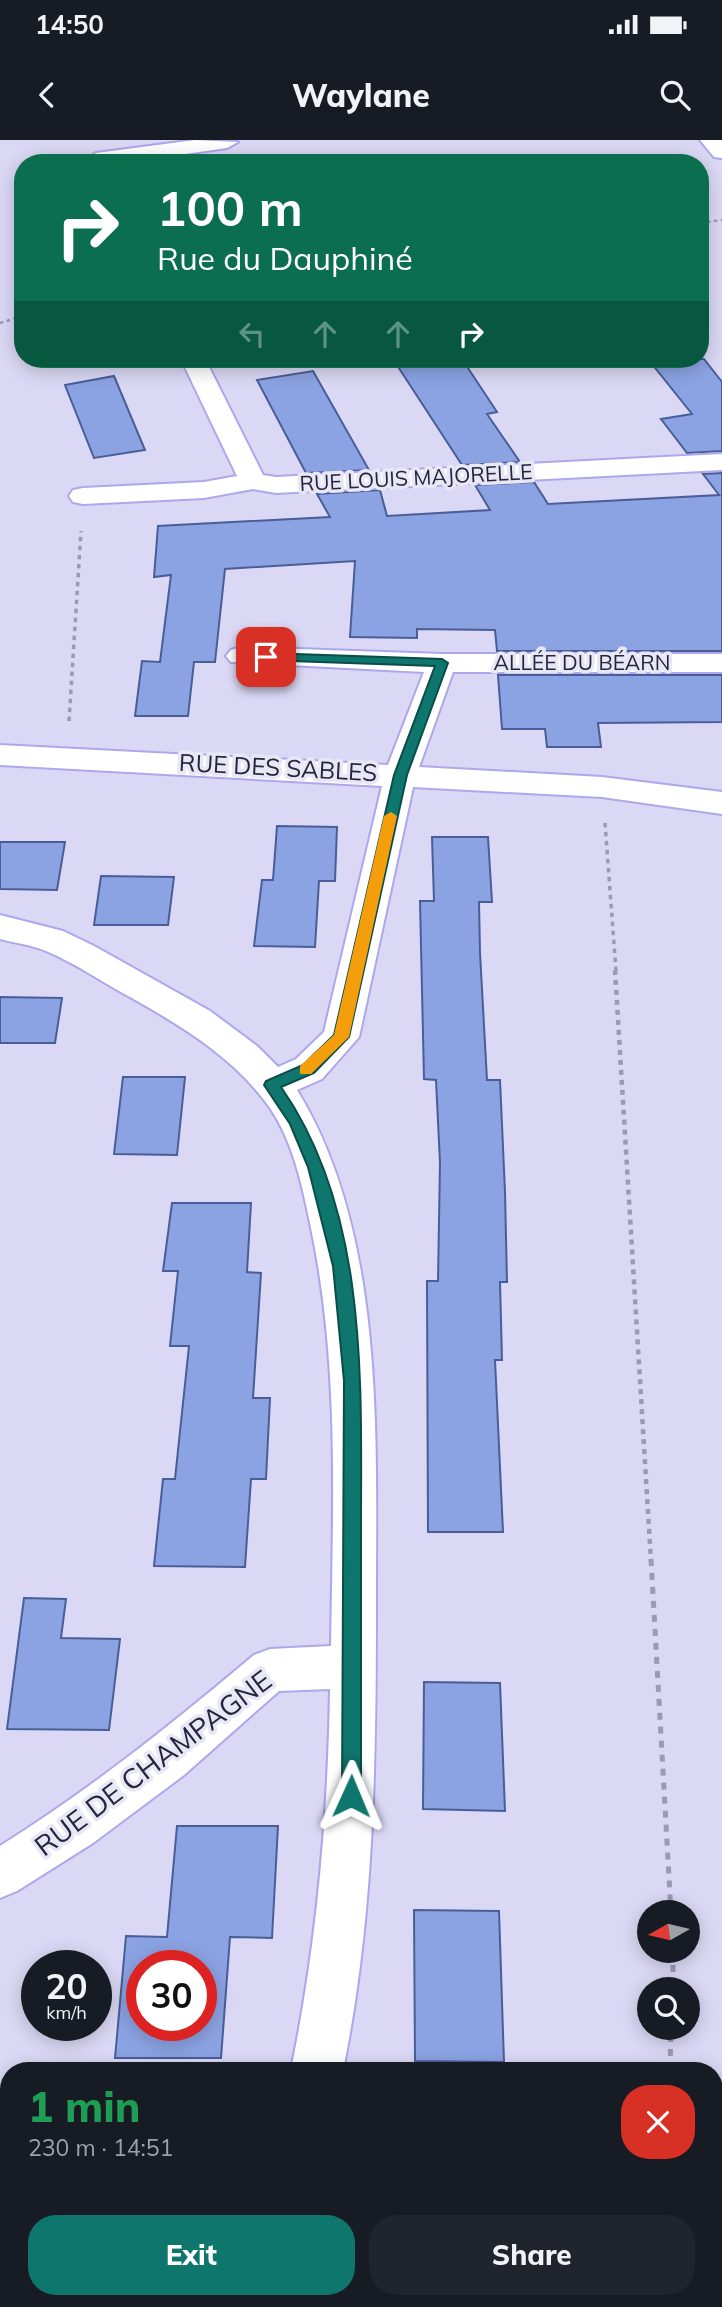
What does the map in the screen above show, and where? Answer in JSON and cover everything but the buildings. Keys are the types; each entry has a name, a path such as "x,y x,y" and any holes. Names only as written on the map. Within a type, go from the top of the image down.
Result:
{"street":[{"path":"711,140 722,152"},
{"path":"93,154 227,142"},
{"path":"197,368 253,481"},
{"name":"RUE LOUIS MAJORELLE","path":"83,496 205,490 253,481 276,485 722,462"},
{"name":"ALLÉE DU BÉARN","path":"241,656 442,663 722,663"},
{"path":"272,1085 309,1069 341,1037 400,775 442,663"},
{"name":"RUE DES SABLES","path":"0,755 602,787 722,803"},
{"path":"0,927 56,942 186,1012 231,1044 272,1085 297,1122 316,1167 341,1266 353,1381 354,1667 351,1822 327,2027 319,2062"},
{"name":"RUE DE CHAMPAGNE","path":"0,1874 76,1826 167,1759 270,1670 354,1667"}],"path":[{"path":"67,757 83,496"},
{"path":"602,787 626,1118 670,1900"},
{"path":"670,2062 671,2040"}],"slow traffic":[{"path":"306,1070 341,1037 391,816"}],"route":[{"path":"266,657 442,663 400,775 341,1037 309,1069 272,1085 297,1122 316,1167 341,1266 353,1381 355,1507 351,1796"}]}
